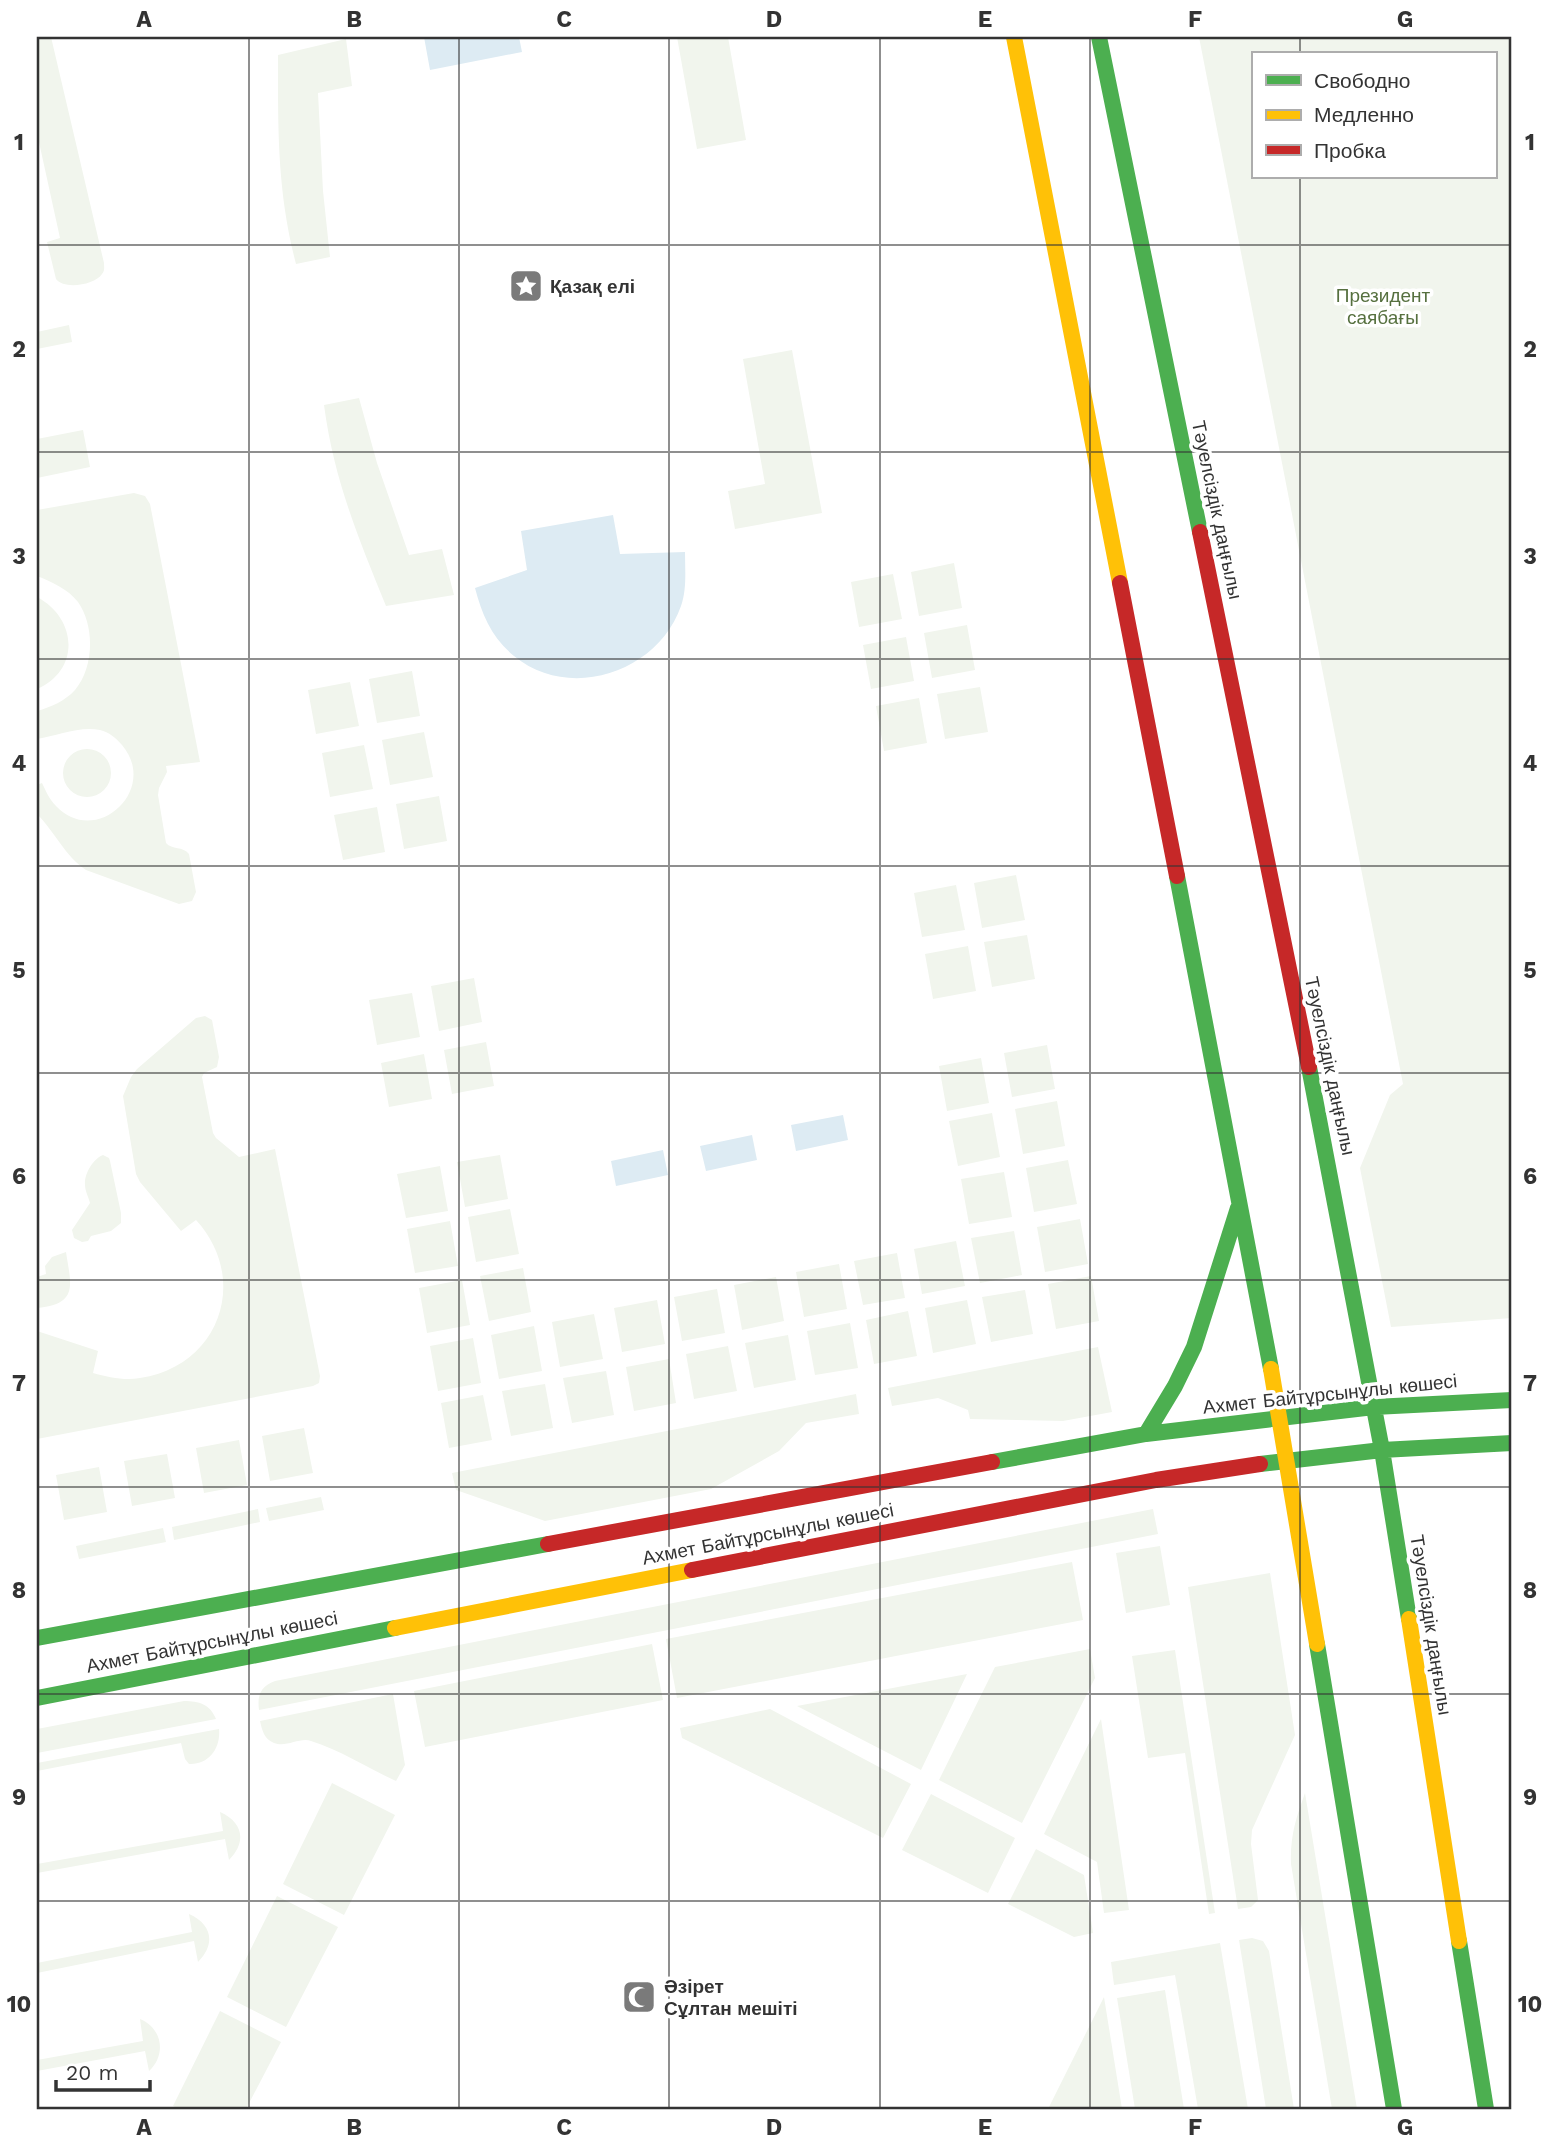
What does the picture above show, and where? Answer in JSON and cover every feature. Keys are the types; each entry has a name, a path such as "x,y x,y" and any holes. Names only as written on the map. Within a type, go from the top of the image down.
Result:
{"main road":[{"path":"1014,37 1265,1332 1394,2109"},
{"name":"Тәуелсіздік даңғылы","path":"1099,37 1331,1176 1382,1450 1486,2109"},
{"path":"1146,1434 1175,1386 1194,1347 1240,1203"},
{"name":"Ахмет Байтұрсынұлы көшесі","path":"37,1638 1146,1434 1374,1407 1512,1400"},
{"name":"Ахмет Байтұрсынұлы көшесі","path":"37,1698 1156,1480 1286,1460 1382,1450 1512,1443"}],"green space":[{"path":"37,37 51,37 104,263 104,271 98,278 79,285 66,284 56,279 47,242 60,238 37,133"},
{"path":"677,37 728,37 746,140 697,149"},
{"name":"Президент саябағы","path":"1199,37 1512,37 1512,1318 1391,1327 1360,1168 1390,1095 1403,1084"},
{"path":"346,39 352,86 318,93 323,191 330,257 296,264 282,185 278,55"},
{"path":"69,325 72,342 37,349 37,332"},
{"path":"792,350 822,513 735,529 728,491 765,484 743,359"},
{"path":"359,398 377,463 409,555 442,549 454,595 386,606 341,483 324,405"},
{"path":"83,430 90,467 37,478 37,439"},
{"path":"134,493 145,496 150,504 200,762 166,766 167,772 159,788 166,843 189,854 196,892 192,901 179,904 86,870 72,858 37,814 37,785 42,783 56,806 72,817 88,821 104,817 118,808 128,795 133,779 132,762 122,745 106,732 84,729 37,739 37,711 67,697 81,681 89,659 90,635 84,612 74,597 54,583 37,576 37,510"},
{"path":"954,563 962,608 919,616 911,572"},
{"path":"893,574 902,619 859,627 851,582"},
{"path":"37,597 50,606 60,618 66,630 68,644 67,657 61,670 37,689"},
{"path":"967,625 975,670 932,678 924,633"},
{"path":"906,637 914,681 871,689 863,645"},
{"path":"412,671 420,716 377,723 369,679"},
{"path":"350,682 359,726 316,734 308,690"},
{"path":"980,687 988,732 945,739 937,694"},
{"path":"919,698 927,743 884,751 876,706"},
{"path":"424,732 433,777 390,785 382,740"},
{"path":"364,745 373,789 330,797 322,753"},
{"path":"87,749 104,756 111,773 104,790 87,797 70,790 63,773 70,756"},
{"path":"439,796 447,841 404,849 396,804"},
{"path":"377,807 385,852 343,860 334,815"},
{"path":"1016,875 1025,920 982,928 974,883"},
{"path":"956,885 965,930 922,937 914,893"},
{"path":"1027,935 1035,979 992,987 984,942"},
{"path":"968,946 976,991 933,999 925,954"},
{"path":"474,978 482,1022 439,1031 431,986"},
{"path":"412,993 420,1037 377,1045 369,1000"},
{"path":"205,1016 212,1020 219,1057 217,1067 204,1073 202,1077 213,1133 239,1157 275,1149 320,1376 319,1383 37,1439 37,1331 98,1351 93,1373 134,1379 168,1370 190,1357 207,1338 218,1317 223,1293 221,1268 212,1243 196,1220 181,1231 140,1182 136,1174 123,1096 137,1069 196,1018"},
{"path":"486,1042 494,1086 452,1094 444,1050"},
{"path":"1047,1045 1055,1089 1012,1097 1004,1053"},
{"path":"424,1054 432,1099 389,1107 381,1063"},
{"path":"981,1058 989,1103 947,1111 939,1066"},
{"path":"1057,1101 1065,1146 1023,1154 1015,1109"},
{"path":"992,1113 1000,1157 958,1166 949,1121"},
{"path":"103,1155 110,1161 121,1223 111,1231 91,1236 88,1241 82,1242 74,1238 72,1230 90,1203 85,1187 88,1172 93,1163"},
{"path":"500,1155 508,1199 465,1207 457,1162"},
{"path":"1068,1160 1077,1204 1034,1212 1026,1168"},
{"path":"440,1166 448,1211 406,1218 397,1174"},
{"path":"1004,1172 1012,1217 969,1224 961,1179"},
{"path":"510,1209 519,1254 476,1262 468,1217"},
{"path":"1080,1219 1088,1264 1045,1272 1037,1227"},
{"path":"450,1221 458,1266 415,1273 407,1229"},
{"path":"1014,1231 1022,1275 980,1283 971,1238"},
{"path":"956,1241 965,1286 922,1294 914,1249"},
{"path":"66,1252 70,1283 66,1297 51,1306 37,1308 37,1277 46,1274 45,1266 52,1257"},
{"path":"897,1253 905,1298 863,1305 854,1261"},
{"path":"839,1264 847,1309 804,1317 796,1272"},
{"path":"523,1268 531,1312 489,1321 480,1276"},
{"path":"1091,1276 1099,1321 1056,1329 1048,1284"},
{"path":"776,1277 784,1321 742,1330 734,1285"},
{"path":"462,1280 470,1325 427,1333 419,1288"},
{"path":"717,1289 725,1333 682,1341 674,1297"},
{"path":"1025,1290 1033,1334 991,1342 982,1297"},
{"path":"657,1300 665,1344 622,1352 614,1308"},
{"path":"967,1300 976,1344 933,1353 925,1308"},
{"path":"908,1311 917,1356 874,1364 866,1320"},
{"path":"594,1314 603,1359 560,1367 552,1322"},
{"path":"850,1323 858,1368 815,1375 807,1331"},
{"path":"534,1326 542,1371 499,1379 491,1335"},
{"path":"788,1335 796,1380 754,1388 745,1343"},
{"path":"473,1338 481,1383 438,1391 430,1346"},
{"path":"728,1346 737,1391 694,1399 686,1354"},
{"path":"1098,1347 1112,1412 1063,1421 970,1419 968,1410 938,1398 892,1406 888,1388"},
{"path":"669,1359 676,1403 634,1411 626,1367"},
{"path":"606,1371 614,1415 572,1423 563,1378"},
{"path":"545,1384 553,1428 511,1436 502,1391"},
{"path":"856,1394 859,1414 806,1423 779,1451 711,1489 545,1521 456,1490 452,1473"},
{"path":"483,1395 492,1440 449,1448 441,1403"},
{"path":"304,1428 313,1473 270,1481 262,1436"},
{"path":"239,1440 247,1485 204,1493 196,1448"},
{"path":"167,1454 175,1498 132,1506 124,1461"},
{"path":"99,1467 107,1512 64,1520 56,1475"},
{"path":"321,1497 324,1510 269,1521 266,1508"},
{"path":"258,1509 260,1522 174,1540 172,1527"},
{"path":"1153,1509 1158,1534 259,1710 261,1692 275,1681"},
{"path":"163,1528 166,1542 79,1559 76,1546"},
{"path":"1160,1546 1170,1605 1126,1613 1116,1553"},
{"path":"1072,1562 1083,1620 677,1698 666,1639"},
{"path":"1270,1573 1295,1735 1252,1830 1251,1844 1258,1900 1251,1907 1238,1909 1188,1587"},
{"path":"652,1644 663,1700 425,1747 414,1691"},
{"path":"1090,1649 1095,1678 1022,1823 939,1780 995,1667"},
{"path":"1175,1650 1215,1913 1209,1914 1185,1753 1148,1758 1132,1656"},
{"path":"967,1674 921,1770 797,1706"},
{"path":"393,1694 405,1765 396,1781 311,1741 274,1743 266,1737 260,1721"},
{"path":"184,1701 203,1704 211,1710 216,1719 37,1753 37,1729"},
{"path":"770,1709 911,1784 883,1838 682,1738 680,1728"},
{"path":"1101,1719 1129,1910 1104,1913 1097,1862 1044,1834"},
{"path":"219,1729 216,1749 208,1758 196,1764 189,1764 185,1759 181,1743 37,1771 37,1763"},
{"path":"332,1783 395,1815 344,1915 283,1884"},
{"path":"1305,1793 1357,2109 1332,2109 1291,1864 1294,1827"},
{"path":"931,1794 1015,1838 988,1893 902,1850"},
{"path":"220,1812 234,1821 240,1833 238,1846 229,1860 225,1839 37,1873 37,1864 223,1831"},
{"path":"1036,1849 1084,1875 1093,1933 1074,1937 1008,1904"},
{"path":"277,1896 338,1927 286,2027 227,1997"},
{"path":"189,1914 203,1923 209,1935 207,1948 198,1962 194,1941 37,1973 37,1963 192,1932"},
{"path":"1252,1938 1263,1941 1269,1951 1294,2109 1266,2109 1239,1940"},
{"path":"1220,1943 1248,2109 1198,2109 1175,1975 1114,1985 1111,1962"},
{"path":"1165,1990 1184,2109 1135,2109 1117,1998"},
{"path":"1104,1997 1122,2109 1048,2109"},
{"path":"220,2011 281,2042 246,2109 179,2109 173,2106"},
{"path":"140,2019 153,2029 160,2042 158,2057 149,2071 145,2051 37,2071 37,2060 143,2041"}],"shaded area":[{"path":"424,37 519,37 522,52 430,70"},
{"path":"613,515 620,554 685,552 683,600 670,629 653,648 633,663 610,673 585,678 560,677 536,670 514,656 494,634 475,588 527,570 521,531"},
{"path":"843,1115 848,1140 796,1151 791,1125"},
{"path":"752,1135 757,1160 706,1171 700,1146"},
{"path":"663,1150 668,1175 616,1186 611,1161"}],"traffic: fast":[{"path":"1099,37 1200,532"},
{"path":"1177,876 1271,1369"},
{"path":"1309,1067 1382,1450 1409,1619"},
{"path":"1146,1434 1175,1386 1194,1347 1238,1208"},
{"path":"992,1462 1146,1434 1374,1407 1512,1400"},
{"path":"1260,1464 1382,1450 1512,1443"},
{"path":"37,1638 548,1544"},
{"path":"37,1698 395,1628"},
{"path":"1317,1644 1394,2109"},
{"path":"1459,1941 1486,2109"}],"traffic: slow":[{"path":"1014,37 1120,583"},
{"path":"1271,1369 1317,1644"},
{"path":"395,1628 692,1570"},
{"path":"1409,1619 1459,1941"}],"traffic: jam":[{"path":"1200,532 1309,1067"},
{"path":"1120,583 1177,876"},
{"path":"548,1544 992,1462"},
{"path":"692,1570 1156,1480 1260,1464"}],"place":[{"name":"Қазақ елі","path":"526,286"},
{"name":"Әзірет Сұлтан мешіті","path":"639,1997"}]}
